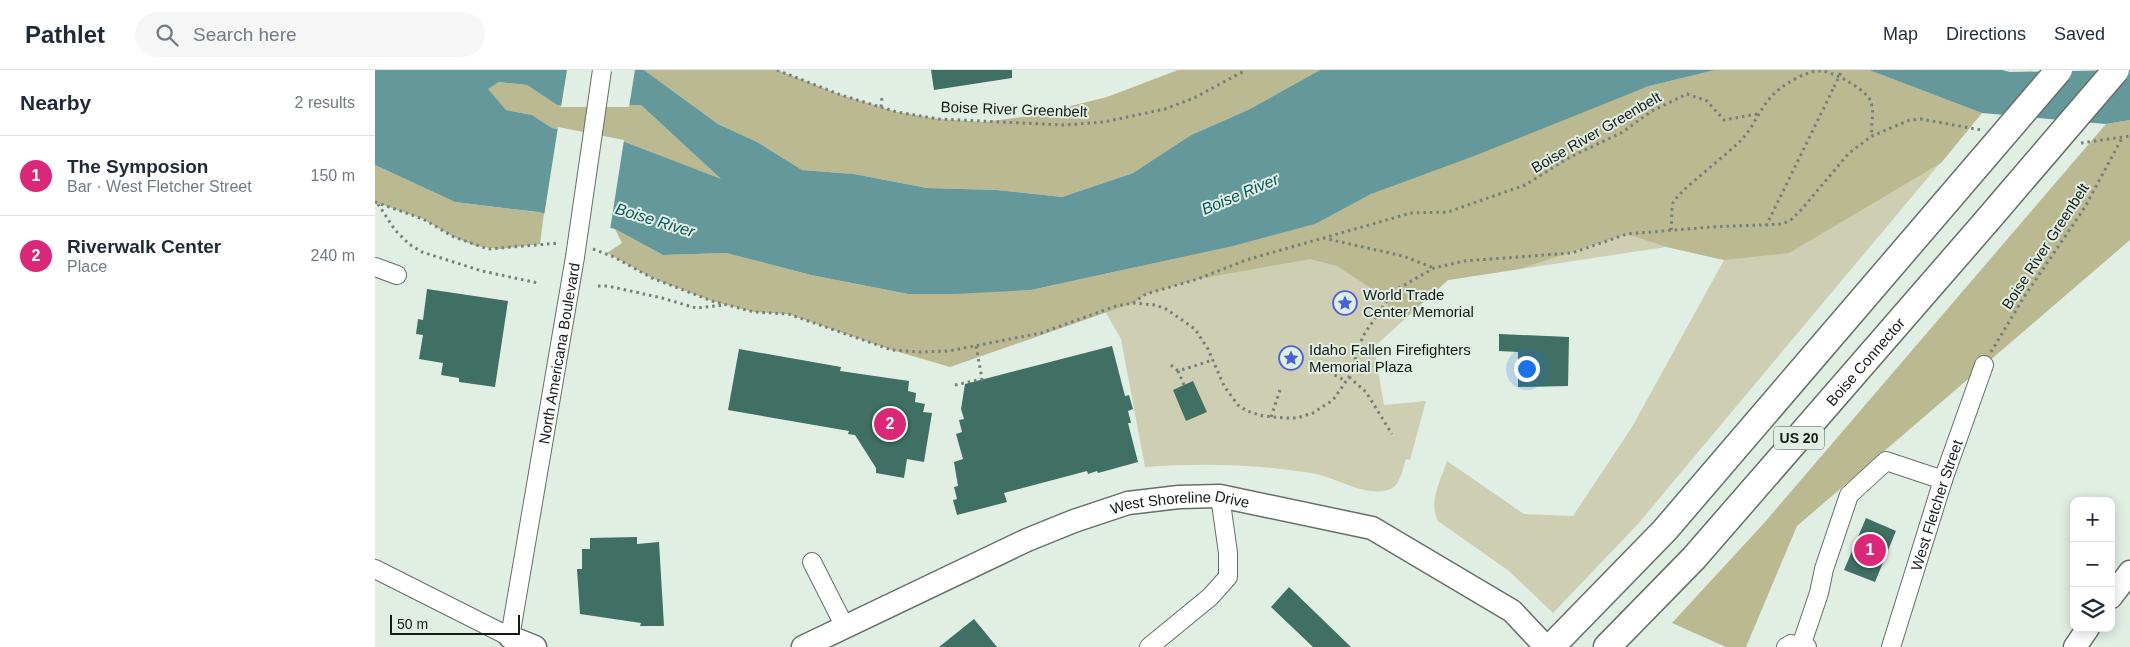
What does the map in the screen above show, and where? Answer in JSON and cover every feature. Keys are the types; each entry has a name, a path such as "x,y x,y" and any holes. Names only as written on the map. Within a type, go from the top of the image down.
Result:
{"highway":[{"name":"US 20","path":"1551,647 1671,523 2059,70"},
{"name":"Boise Connector","path":"1607,647 1694,558 2116,70"}],"main road":[{"name":"West Shoreline Drive","path":"803,647 1027,540 1074,521 1129,503 1179,497 1220,496 1372,528 1512,611 1546,647"},
{"path":"2115,592 2130,572"},
{"path":"2075,647 2086,632"},
{"path":"508,644 535,647"}],"street":[{"name":"North Americana Boulevard","path":"508,644 583,252 603,70"},
{"path":"375,267 397,275"},
{"name":"West Fletcher Street","path":"1891,647 1943,480 1984,365"},
{"path":"1798,647 1819,593 1823,569 1849,495 1886,461 1943,480"},
{"path":"1149,647 1210,597 1227,578 1228,553 1220,496"},
{"path":"812,562 845,627"},
{"path":"375,569 508,644"}],"path":[{"name":"Boise River Greenbelt","path":"777,70 841,94 897,112 984,122 1064,125 1104,122 1165,109 1194,98 1246,70"},
{"name":"Boise River Greenbelt","path":"583,252 614,257 652,278 727,305 754,312 787,314 892,350 920,352 949,351 1041,333 1098,311 1133,303 1155,305 1185,322 1202,339 1224,386 1238,405 1256,414 1271,417 1297,418 1313,413 1333,400 1349,377 1363,336 1388,299 1399,288 1434,268 1464,261 1572,252 1627,234 1730,226 1766,226 1783,224 1792,219 1849,153 1872,136 1870,125 1873,112 1870,99 1860,88 1835,75 1820,70 1797,77 1776,91 1757,114 1745,137 1684,190 1673,202 1671,230"},
{"path":"1766,226 1842,70"},
{"name":"Boise River Greenbelt","path":"1133,303 1146,294 1197,279 1246,260 1411,213 1449,212 1525,185 1570,157 1621,134 1652,111 1687,94 1707,101 1724,120 1757,114"},
{"path":"881,107 882,97"},
{"name":"Boise River Greenbelt","path":"1984,365 2024,297 2085,207 2122,137"},
{"path":"376,203 423,219 454,237 488,249 564,243"},
{"path":"376,203 395,230 409,244 422,252 482,271 538,283"},
{"name":"Boise River Greenbelt","path":"1322,238 1403,256 1434,268"},
{"name":"Boise River Greenbelt","path":"598,286 608,286 662,298 696,308 727,305"},
{"path":"955,386 983,378 976,346"},
{"path":"1178,372 1213,360"},
{"path":"1171,365 1178,372 1183,385"},
{"path":"1323,369 1346,381"},
{"path":"1349,377 1366,392 1392,434"},
{"path":"1271,417 1280,390"}],"green space":[{"path":"644,70 777,70 841,95 897,112 939,119 984,122 1030,116 1107,97 1178,70 1320,70 1248,110 1191,135 1133,173 1062,197 997,190 927,188 854,174 802,170 757,142 718,124"},
{"path":"1715,70 1869,70 1982,113 1637,525 1553,613 1509,571 1438,521 1435,514 1435,499 1447,461 1524,514 1573,516 1632,427 1724,260 1666,247 1448,280 1374,347 1384,405 1426,401 1410,460 1406,459 1397,484 1391,489 1382,491 1363,490 1316,474 1252,466 1188,465 1145,467 1121,339 1106,313 1139,266 1371,194 1649,86"},
{"path":"1715,70 1869,70 1982,113 1941,163 1789,253 1724,260 1667,247 1627,234 1519,269 1448,280 1403,320 1369,287 1337,266 1310,259 1198,279 1146,294 1133,303 950,367 892,350 788,314 754,312 712,301 652,278 607,253 622,243 615,229 663,255 726,253 811,275 908,294 1031,290 1233,246 1314,224 1371,194 1649,86"},
{"path":"499,82 527,85 557,105 641,105 722,180 625,142 552,128 532,115 506,110 487,89"},
{"path":"2130,120 2130,240 1797,526 1746,647 1726,647 1672,623 1765,522 2106,124"},
{"path":"375,165 455,202 544,213 540,244 499,249 476,246 454,237 423,219 375,202"}],"water":[{"name":"Boise River","path":"375,70 644,70 718,124 757,142 802,170 854,174 927,188 997,190 1062,197 1133,173 1191,135 1248,110 1320,70 1715,70 1649,86 1474,156 1371,194 1315,224 1233,246 1031,290 908,294 811,275 726,253 663,255 615,229 538,212 455,202 375,165","holes":["499,82 527,85 557,105 641,105 721,179 625,142 552,128 532,115 506,110 488,89"]},
{"path":"1869,70 2002,70 2010,72 2130,70 2130,120 2106,124 1982,113"}],"pier":[{"path":"567,70 635,70 629,107 561,107"},
{"path":"558,127 624,140 610,230 544,216"}],"building":[{"path":"931,70 1012,70 1012,78 934,90"},
{"path":"427,289 508,301 495,387 459,382 459,378 441,375 443,363 419,359 423,335 416,334 418,319 423,320"},
{"path":"1499,334 1569,337 1568,386 1518,387 1518,352 1499,351"},
{"path":"1112,346 1125,396 1129,395 1133,409 1128,411 1131,423 1128,423 1138,462 1098,473 1097,471 1088,474 1087,471 1004,493 1007,502 957,515 953,500 957,499 954,487 958,486 954,462 963,459 956,434 962,432 959,420 964,419 961,409 965,384"},
{"path":"739,349 841,367 840,371 909,381 908,391 916,393 915,402 925,404 923,412 932,413 924,462 907,459 904,478 876,473 876,468 855,435 848,434 849,431 728,410"},
{"path":"1193,381 1207,412 1186,421 1173,390"},
{"path":"1866,518 1896,531 1875,582 1844,570"},
{"path":"637,537 637,544 659,542 664,626 640,626 641,623 580,614 577,569 582,569 582,549 590,549 590,538"},
{"path":"1289,587 1351,647 1313,647 1271,607"},
{"path":"974,619 997,647 939,647"}],"place":[{"name":"World Trade Center Memorial","path":"1345,303"},
{"name":"Idaho Fallen Firefighters Memorial Plaza","path":"1291,358"},
{"name":"Riverwalk Center","path":"890,424"},
{"name":"The Symposion","path":"1870,550"}]}
